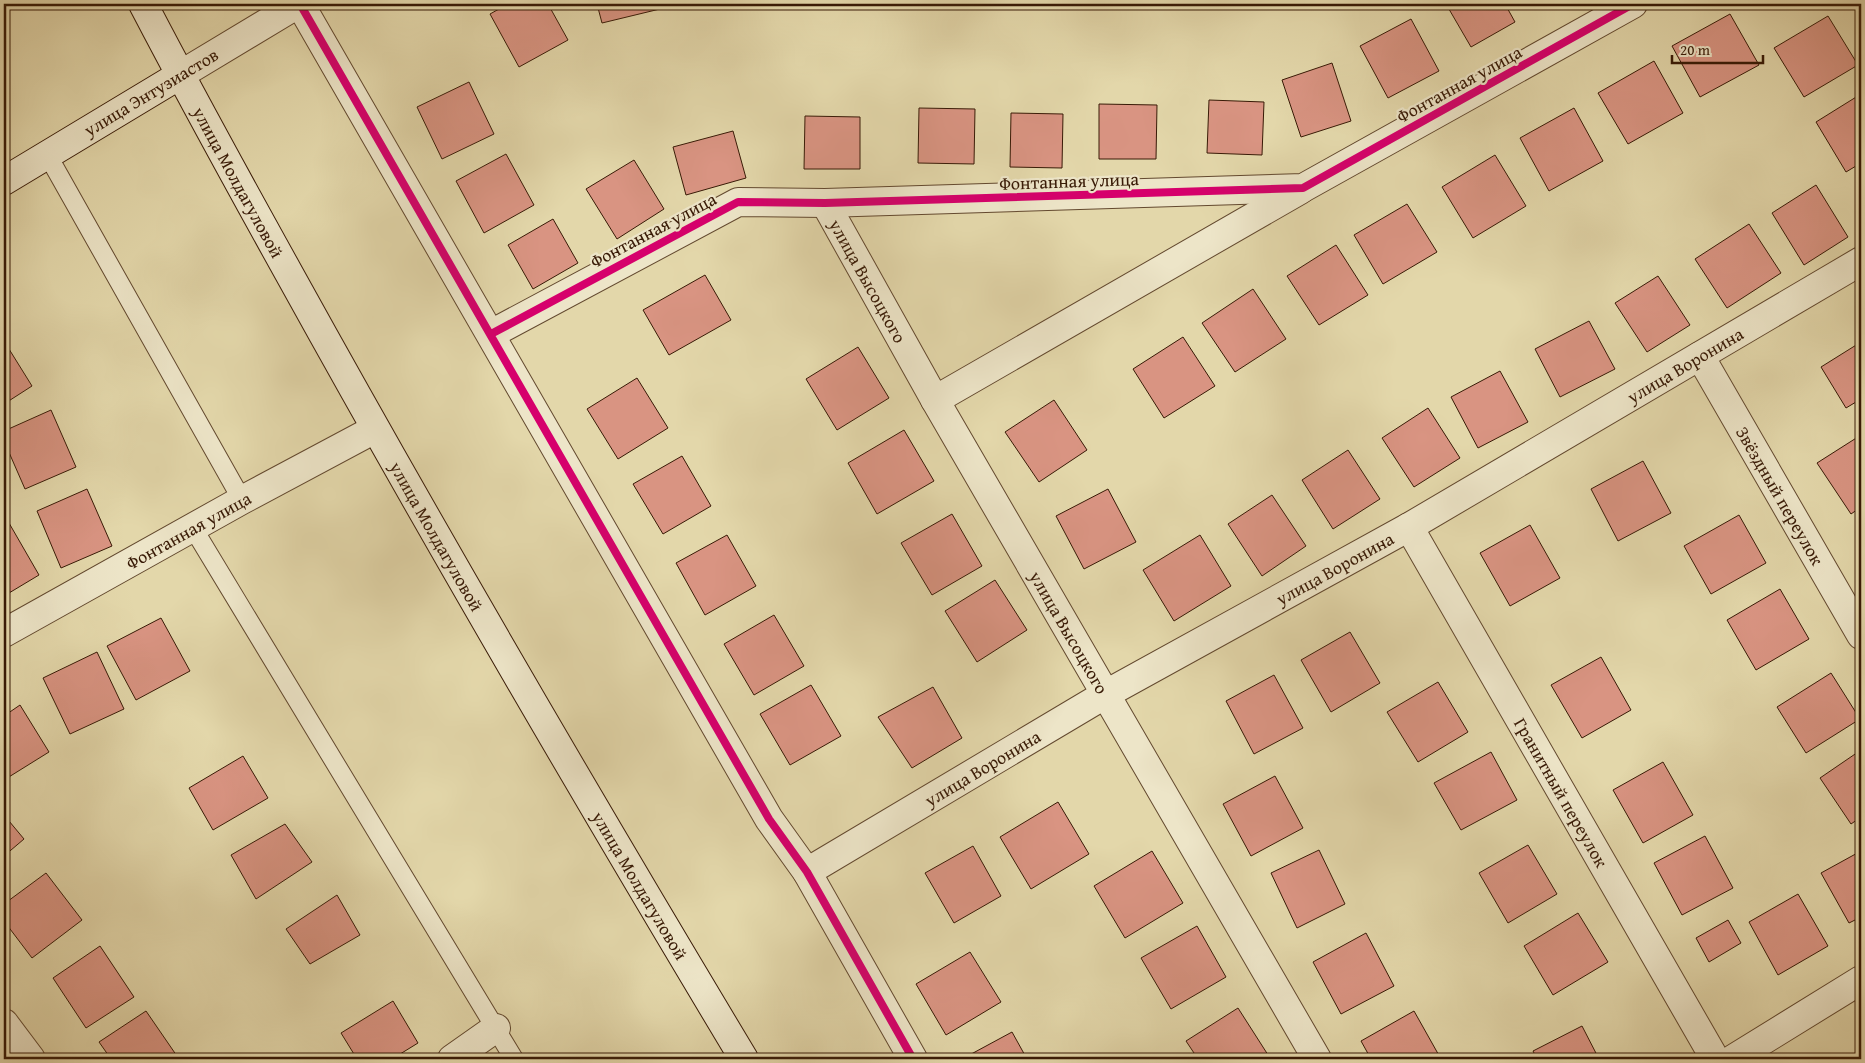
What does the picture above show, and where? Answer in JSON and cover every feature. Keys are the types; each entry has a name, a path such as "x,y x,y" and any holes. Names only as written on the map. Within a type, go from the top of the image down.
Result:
{"street":[{"name":"улица Молдагуловой","path":"143,4 180,75 375,429 641,887 744,1059"},
{"name":"улица Энтузиастов","path":"4,181 299,4"},
{"path":"299,4 769,819 807,872 913,1059"},
{"name":"Фонтанная улица","path":"491,334 738,202 826,203 1303,188 1633,4"},
{"path":"935,400 1303,188"},
{"name":"улица Высоцкого","path":"826,203 935,400 1317,1059"},
{"name":"улица Воронина","path":"807,872 1106,694 1409,526 1861,261"},
{"name":"Звёздный переулок","path":"1700,356 1861,635"},
{"name":"Фонтанная улица","path":"4,632 242,500 375,429"},
{"name":"Гранитный переулок","path":"1409,526 1715,1059"},
{"path":"1733,1059 1861,980"},
{"path":"4,1023 31,1059"},
{"path":"452,1059 496,1028"}],"lane":[{"path":"47,154 242,500"},
{"path":"194,528 514,1059"}],"building":[{"path":"508,4 548,4 568,40 519,67 490,14"},
{"path":"597,4 663,4 664,8 602,23"},
{"path":"1446,4 1505,4 1515,22 1471,47"},
{"path":"1730,14 1759,65 1700,97 1672,46"},
{"path":"1828,16 1858,65 1804,97 1774,48"},
{"path":"1411,19 1439,71 1388,98 1360,46"},
{"path":"1654,61 1683,113 1628,144 1598,93"},
{"path":"1332,63 1351,121 1301,137 1282,80"},
{"path":"469,82 494,134 442,159 417,107"},
{"path":"1861,94 1861,163 1846,172 1816,122"},
{"path":"1209,100 1264,102 1262,155 1207,153"},
{"path":"1099,104 1157,105 1156,159 1099,159"},
{"path":"919,108 975,109 974,164 918,163"},
{"path":"1574,108 1603,161 1549,191 1520,138"},
{"path":"1011,113 1063,114 1062,168 1010,167"},
{"path":"805,116 860,117 860,169 804,169"},
{"path":"733,131 746,178 686,195 673,147"},
{"path":"506,154 534,205 484,233 456,181"},
{"path":"1495,155 1526,206 1473,238 1442,187"},
{"path":"634,160 664,209 617,239 586,189"},
{"path":"1816,185 1848,237 1804,265 1772,213"},
{"path":"1407,204 1437,252 1383,284 1354,235"},
{"path":"553,219 578,263 533,289 508,245"},
{"path":"1749,224 1781,273 1727,308 1695,259"},
{"path":"1336,245 1368,295 1319,325 1287,276"},
{"path":"705,275 731,320 669,355 643,310"},
{"path":"1658,276 1690,325 1647,352 1615,303"},
{"path":"1253,289 1286,339 1235,372 1202,323"},
{"path":"1589,321 1615,369 1560,397 1535,349"},
{"path":"1183,337 1215,386 1164,418 1133,369"},
{"path":"4,341 32,386 4,404"},
{"path":"1861,342 1861,399 1846,408 1821,367"},
{"path":"858,347 889,398 837,430 806,379"},
{"path":"1500,371 1528,422 1478,448 1451,397"},
{"path":"637,378 668,428 618,459 587,409"},
{"path":"1054,400 1087,450 1039,482 1005,432"},
{"path":"1428,408 1460,458 1414,487 1382,438"},
{"path":"51,410 76,467 25,489 4,441 4,431"},
{"path":"904,430 934,481 877,514 848,463"},
{"path":"1861,435 1861,507 1851,514 1817,463"},
{"path":"1348,450 1380,499 1333,529 1302,480"},
{"path":"682,456 711,506 663,534 633,484"},
{"path":"1643,461 1671,513 1618,541 1591,489"},
{"path":"87,489 112,546 61,568 37,511"},
{"path":"1108,489 1136,542 1084,569 1056,516"},
{"path":"1272,495 1306,546 1262,576 1228,524"},
{"path":"952,514 982,566 932,595 901,543"},
{"path":"1739,515 1766,563 1711,594 1684,546"},
{"path":"9,523 39,575 4,596 4,526"},
{"path":"1530,525 1560,578 1510,606 1480,553"},
{"path":"727,535 756,586 705,615 676,563"},
{"path":"1200,535 1231,586 1174,621 1143,570"},
{"path":"995,580 1027,630 977,662 945,611"},
{"path":"1780,589 1809,639 1756,670 1727,620"},
{"path":"774,615 804,666 754,695 724,644"},
{"path":"161,618 190,671 136,700 107,646"},
{"path":"1350,632 1380,683 1331,712 1301,660"},
{"path":"97,652 124,709 70,734 43,678"},
{"path":"1601,657 1631,710 1582,738 1551,685"},
{"path":"1831,673 1860,719 1806,753 1777,707"},
{"path":"1274,675 1303,728 1254,754 1226,701"},
{"path":"1438,682 1468,732 1418,762 1387,712"},
{"path":"811,685 841,736 790,765 760,714"},
{"path":"933,687 962,738 912,768 878,717"},
{"path":"20,705 49,752 4,780 4,716"},
{"path":"1861,750 1861,817 1851,824 1820,778"},
{"path":"1491,752 1517,800 1461,830 1434,783"},
{"path":"243,756 268,798 213,830 189,788"},
{"path":"1663,762 1693,815 1643,843 1613,790"},
{"path":"1275,776 1303,828 1251,856 1223,804"},
{"path":"1058,802 1089,854 1031,889 1000,837"},
{"path":"4,815 24,839 4,856"},
{"path":"285,824 312,862 256,899 231,855"},
{"path":"1705,836 1733,888 1682,915 1654,863"},
{"path":"1528,845 1557,894 1508,923 1479,873"},
{"path":"973,846 1001,896 954,923 925,873"},
{"path":"1319,850 1345,904 1297,928 1271,873"},
{"path":"1152,851 1183,903 1125,938 1094,886"},
{"path":"1861,851 1861,917 1849,923 1821,873"},
{"path":"46,873 82,920 32,958 4,921 4,904"},
{"path":"1798,894 1828,946 1778,975 1749,922"},
{"path":"337,895 360,935 310,964 286,929"},
{"path":"1578,913 1608,962 1553,995 1524,946"},
{"path":"1728,920 1741,943 1709,962 1696,938"},
{"path":"1197,926 1226,977 1171,1009 1141,958"},
{"path":"1366,933 1394,986 1341,1014 1313,962"},
{"path":"100,946 134,997 86,1028 53,978"},
{"path":"970,952 1001,1002 946,1035 916,984"},
{"path":"393,1001 418,1043 392,1059 357,1059 341,1033"},
{"path":"1238,1008 1270,1058 1198,1059 1186,1041"},
{"path":"146,1011 179,1059 111,1059 99,1042"},
{"path":"1414,1011 1441,1059 1371,1059 1361,1041"},
{"path":"1582,1026 1599,1059 1537,1059 1533,1051"},
{"path":"1012,1032 1027,1059 962,1059"}],"cycle path":[{"path":"300,4 769,819 807,872 913,1059"},
{"path":"491,334 738,202 825,203 1303,188 1633,4"}]}
